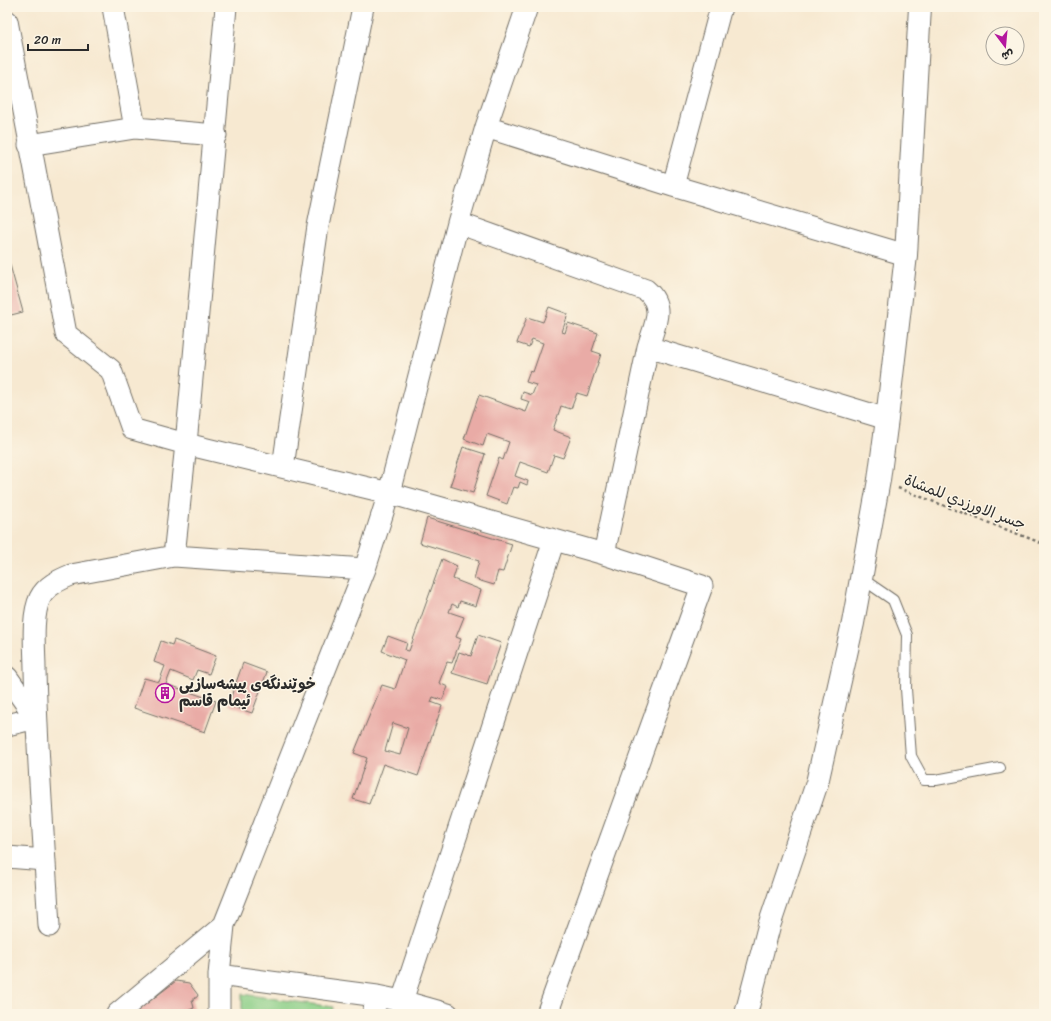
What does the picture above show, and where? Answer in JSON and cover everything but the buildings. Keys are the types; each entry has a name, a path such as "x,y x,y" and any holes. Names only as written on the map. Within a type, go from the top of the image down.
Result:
{"street":[{"path":"113,7 135,128"},
{"path":"174,556 216,135 226,7"},
{"path":"284,467 318,226 363,7"},
{"path":"218,1014 219,975 224,925 364,569 389,493 458,223 486,127 527,7"},
{"path":"673,186 721,7"},
{"path":"746,1014 769,926 817,783 853,623 879,480 906,255 920,7"},
{"path":"7,21 29,145 66,334 111,370 132,429 186,444 389,493 604,554 702,586 547,1014"},
{"path":"486,127 673,186 906,255"},
{"path":"29,145 135,128 216,135"},
{"path":"458,223 646,290 652,295 656,302 658,312 648,347 604,554"},
{"path":"648,347 887,419"},
{"path":"402,1001 554,540"},
{"path":"49,926 36,718 35,627 36,610 40,598 47,589 56,581 71,575 174,556 364,569"},
{"path":"7,677 36,718"},
{"path":"7,725 36,718"},
{"path":"7,857 45,860"},
{"path":"117,1014 224,925"},
{"path":"219,975 375,1005 402,1001 448,1014"}],"lane":[{"path":"861,578 893,600 907,636 906,688 911,756 924,780 936,780 1000,768"}],"path":[{"name":"جسر الاورزدي للمشاة","path":"879,480 1044,544"}],"green space":[{"path":"242,994 333,1007 332,1014 242,1014"}],"place":[{"name":"خوێندنگەی پیشەسازیی ئیمام قاسم","path":"165,693"}]}
